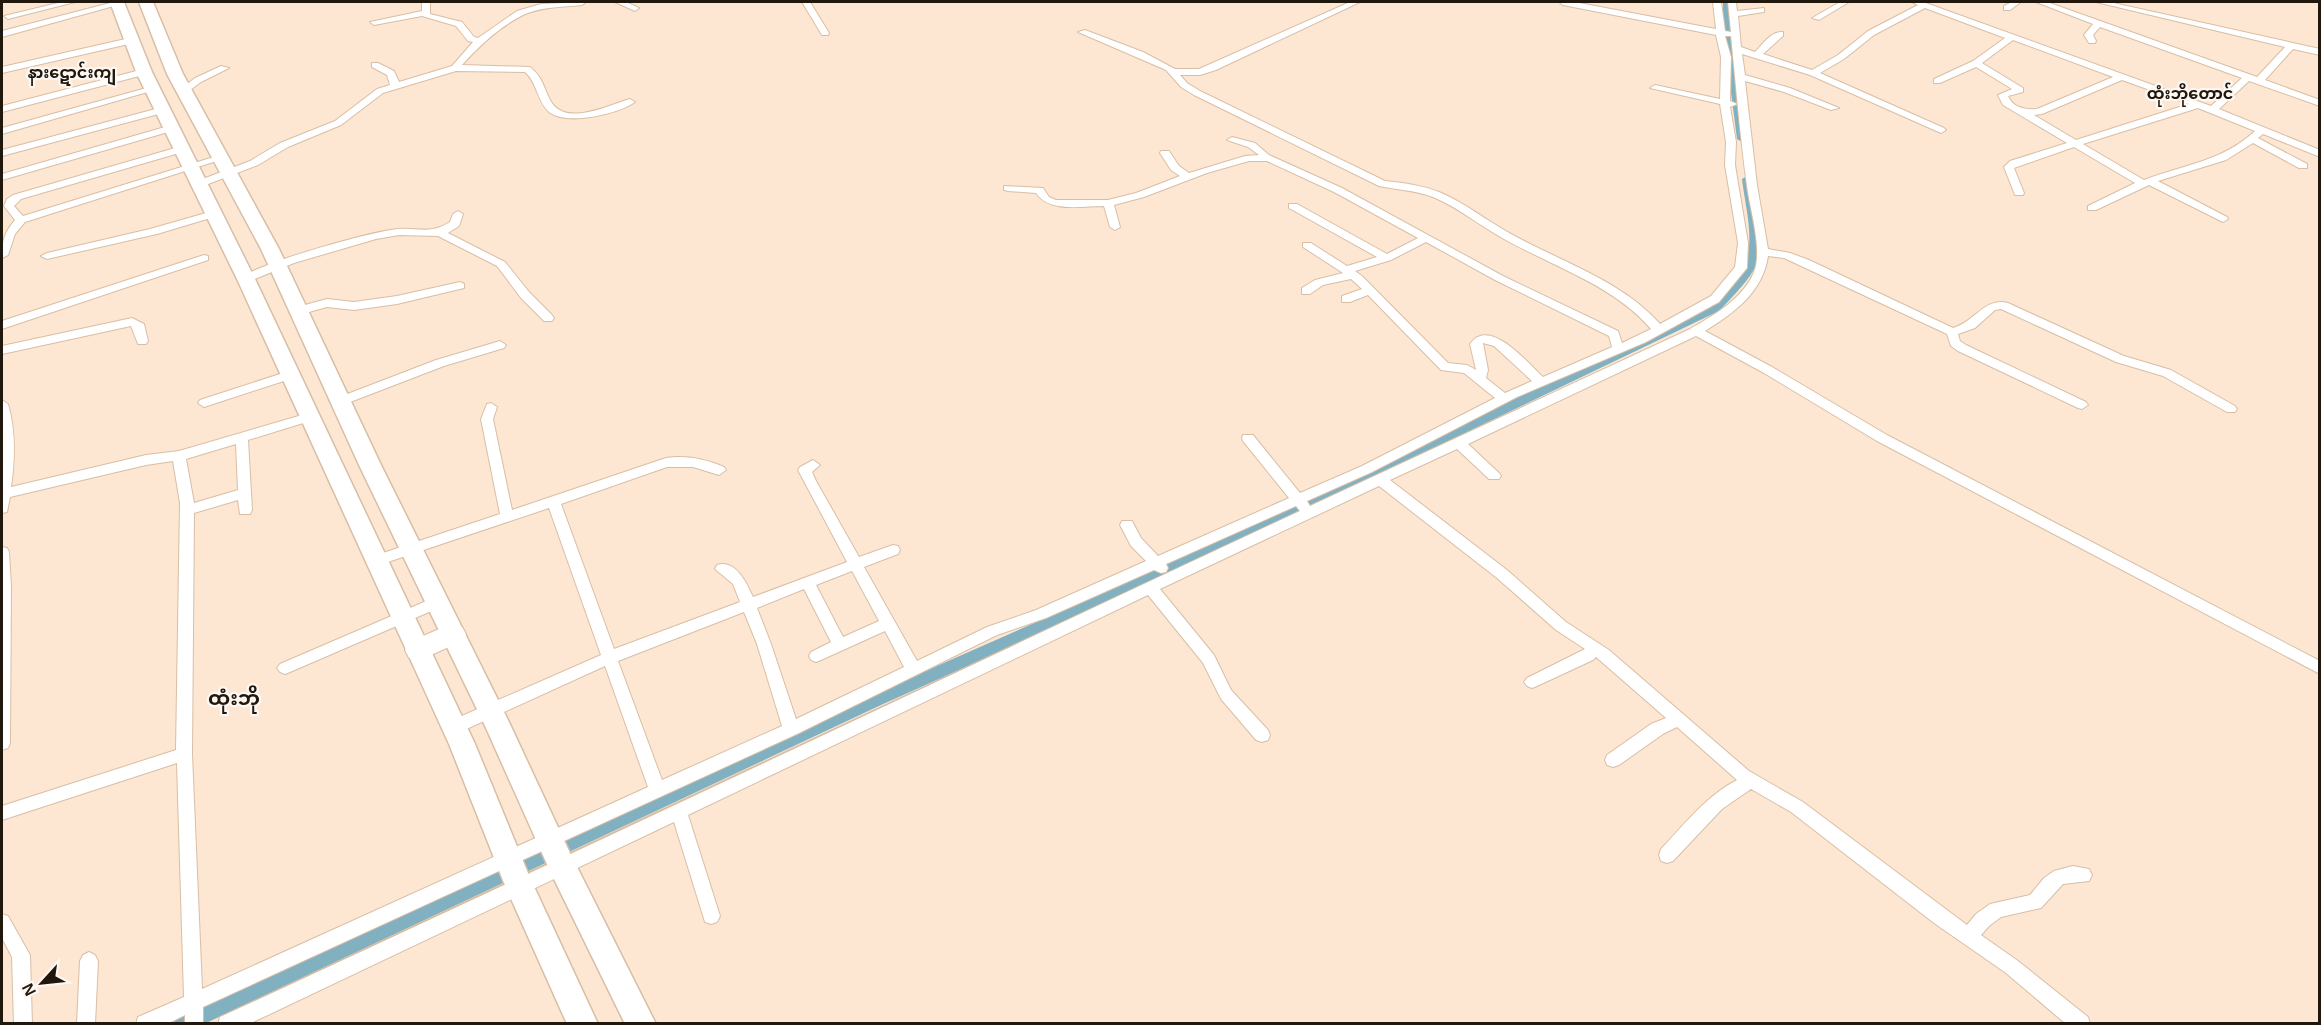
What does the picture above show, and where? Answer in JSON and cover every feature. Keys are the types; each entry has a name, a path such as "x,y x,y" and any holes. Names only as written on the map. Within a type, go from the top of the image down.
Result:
{"highway":[{"path":"418,650 453,634"}],"main road":[{"path":"146,2 164,50 183,91 226,166 278,266 490,710 556,854 641,1023"},
{"path":"117,3 130,41 246,279 454,727 514,874 583,1023"}],"street":[{"path":"8,16 71,2"},
{"path":"425,13 426,2"},
{"path":"454,68 479,41 520,13 534,8 582,2"},
{"path":"620,2 634,8"},
{"path":"806,2 825,33"},
{"path":"1173,72 1200,72 1213,68 1356,2"},
{"path":"1563,2 1730,37 1758,54 1813,73 1941,130"},
{"path":"227,1023 556,854 679,812 891,709 1151,588 1163,572 1303,506 1379,479 1458,442 1587,372 1618,348 1658,330 1714,299 1741,268 1743,243 1737,194 1730,165 1739,76 1730,37 1717,2"},
{"path":"1816,18 1845,2"},
{"path":"2040,2 2319,103"},
{"path":"2105,2 2319,52"},
{"path":"2,34 117,3"},
{"path":"1813,73 1841,57 1871,33 1921,3 2198,105 2215,108 2319,154"},
{"path":"145,1023 193,1011 514,874 556,854 657,790 791,729 992,631 1163,572 1303,506 1367,469 1504,399 1542,383 1587,372 1696,330 1726,313 1746,294 1760,272 1763,252 1726,57 1722,47 1730,37 1732,8 1761,10"},
{"path":"373,22 425,13 459,24 471,39 479,41"},
{"path":"2091,41 2088,35 2099,23"},
{"path":"1082,32 1140,54 1173,72 1184,85 1197,93 1351,170 1383,184 1425,190 1464,209 1508,237 1616,293 1639,308 1658,330"},
{"path":"1758,54 1770,40 1780,34"},
{"path":"1937,81 1976,63 2012,37"},
{"path":"2,70 130,41"},
{"path":"2259,81 2291,46"},
{"path":"1976,63 2020,90 2003,95 2006,103 2057,135 2223,219"},
{"path":"375,65 391,73 395,86"},
{"path":"183,91 198,80 224,68"},
{"path":"21,220 9,206 11,201 17,197 190,167 254,164 284,146 338,123 372,96 395,86 454,68 527,69 533,72 547,104 554,111 563,115 588,115 630,102"},
{"path":"1739,76 1787,90 1834,108"},
{"path":"2023,112 2039,112 2121,77"},
{"path":"2215,108 2248,77"},
{"path":"2,109 149,80"},
{"path":"2,131 149,80"},
{"path":"1655,88 1735,104"},
{"path":"2019,193 2009,167 2014,163 2198,105"},
{"path":"2,153 168,119"},
{"path":"2,177 168,119"},
{"path":"2092,208 2146,182 2232,155 2261,130"},
{"path":"2253,139 2275,149 2302,166"},
{"path":"1232,140 1250,144 1261,150 1266,158"},
{"path":"1165,153 1175,168 1187,176"},
{"path":"1008,188 1035,189 1054,203 1108,203 1140,195 1187,176 1250,158 1266,158 1283,163 1338,190 1498,278 1614,334 1618,348"},
{"path":"2,255 10,233 21,220 190,167 226,166"},
{"path":"1108,203 1115,226"},
{"path":"1293,206 1387,258"},
{"path":"47,256 153,232 213,214"},
{"path":"440,233 454,224 458,214"},
{"path":"246,279 297,258 382,235 399,232 440,233 501,264 525,295 548,318"},
{"path":"1306,291 1319,282 1387,258 1426,238"},
{"path":"1307,245 1349,272 1445,367 1467,369 1504,399"},
{"path":"1763,252 1786,255 1805,262 1953,332 1976,322 1985,311 1995,305 2004,306 2120,359 2167,373 2231,409"},
{"path":"2,325 204,258"},
{"path":"298,311 334,302 354,306 397,300 460,286"},
{"path":"1350,300 1371,292"},
{"path":"2,350 132,322 138,324 142,341"},
{"path":"1696,330 1882,438 2319,668"},
{"path":"1953,332 1955,344 1962,348 2082,405"},
{"path":"1480,380 1482,370 1476,344 1480,339 1486,338 1498,343 1542,383"},
{"path":"341,401 440,363 500,345"},
{"path":"204,403 290,375"},
{"path":"2,404 9,440 2,508"},
{"path":"491,407 487,419 507,517"},
{"path":"3,494 146,460 179,456 242,439 309,417"},
{"path":"1248,438 1303,506"},
{"path":"242,439 245,510"},
{"path":"1458,442 1494,476"},
{"path":"179,456 187,510 184,754 193,1011"},
{"path":"376,561 675,461 704,463 719,470"},
{"path":"813,465 805,470 806,474 914,670"},
{"path":"1379,479 1502,574 1561,626 1595,648 1679,719 1705,745 1751,781 1797,807 1892,882 2012,967 2081,1023"},
{"path":"187,510 244,493"},
{"path":"553,501 657,790"},
{"path":"1127,525 1136,542 1163,572"},
{"path":"454,727 608,658 893,550"},
{"path":"2,552 4,587 2,743"},
{"path":"722,569 739,581 764,644 791,729"},
{"path":"808,583 840,645"},
{"path":"1151,588 1209,660 1226,694 1262,735"},
{"path":"285,668 438,602"},
{"path":"816,656 888,623"},
{"path":"1532,682 1588,656 1595,648"},
{"path":"1613,760 1657,729 1679,719"},
{"path":"2,813 184,754"},
{"path":"1667,855 1719,802 1735,788 1751,781"},
{"path":"679,812 711,916"},
{"path":"1969,938 1976,926 1992,910 2035,902 2056,876 2066,873 2083,875"},
{"path":"2,922 21,955 23,1023"},
{"path":"86,1023 89,961"}],"waterway":[{"path":"1727,2 1727,30 1742,139"},
{"path":"183,1024 876,700 1146,580 1715,308 1742,279 1752,259 1754,231 1747,179"}],"district":[{"name":"နားဋောင်းကျ","path":"72,72"},
{"name":"ထုံးဘိုတောင်","path":"2190,93"},
{"name":"ထုံးဘို","path":"234,698"}]}
